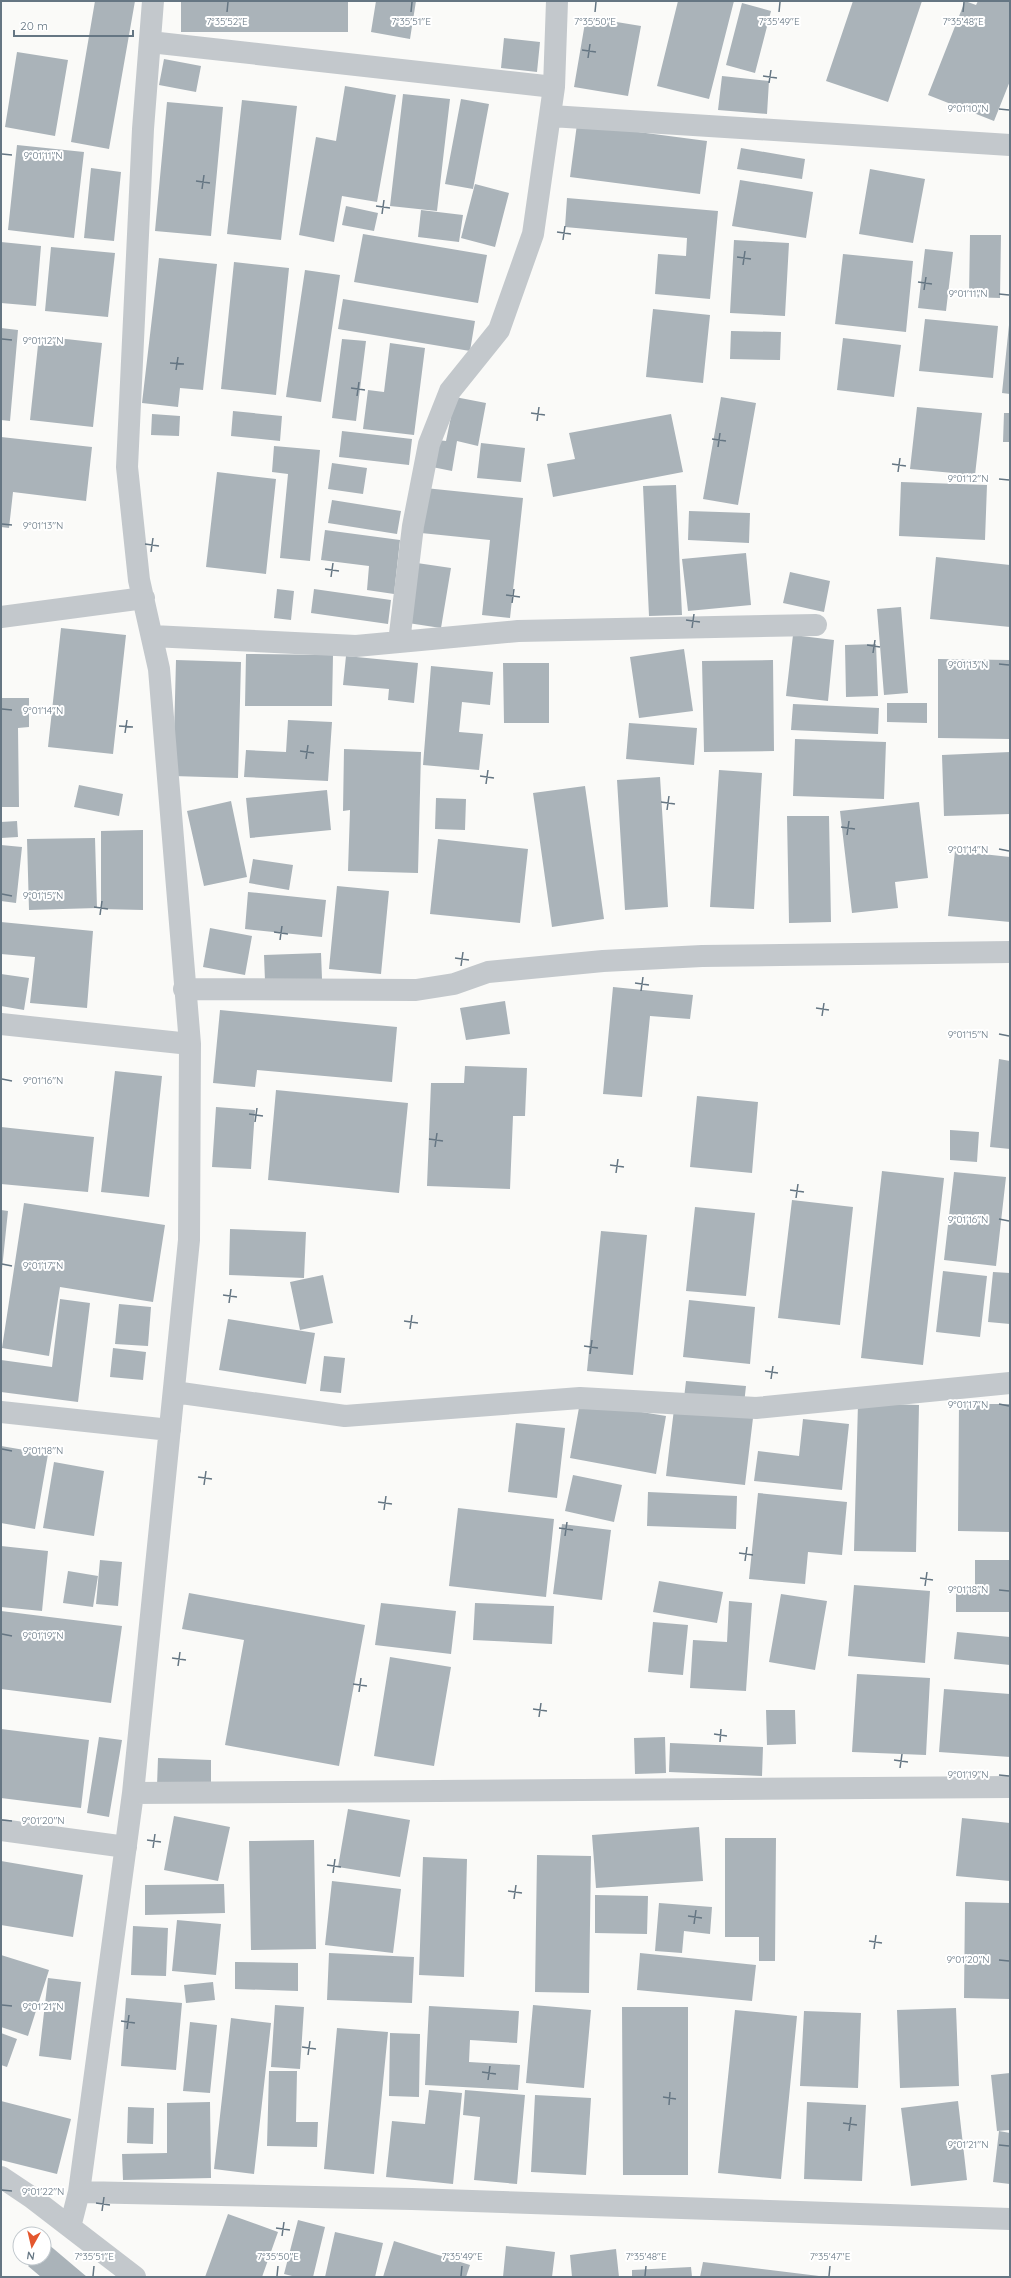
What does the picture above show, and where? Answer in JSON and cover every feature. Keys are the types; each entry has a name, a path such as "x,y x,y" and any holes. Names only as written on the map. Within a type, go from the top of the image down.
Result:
{"street":[{"path":"70,2227 79,2192 133,1793 189,1240 190,1044 184,989 159,669 140,580 127,467 143,129 153,1"},
{"path":"399,642 413,526 429,444 450,391 499,330 533,234 554,87 557,1"},
{"path":"150,42 554,87"},
{"path":"551,116 1010,145"},
{"path":"1,617 144,598"},
{"path":"152,636 356,646 518,631 816,625"},
{"path":"184,989 416,990 454,984 488,972 603,961 702,956 1010,952"},
{"path":"1,1024 190,1044"},
{"path":"174,1392 345,1416 580,1398 756,1408 1010,1383"},
{"path":"1,1412 170,1430"},
{"path":"133,1793 1010,1786"},
{"path":"1,1830 126,1848"},
{"path":"1,2177 135,2277"},
{"path":"79,2192 420,2199 1010,2219"}],"building":[{"path":"95,1 135,1 109,149 71,142"},
{"path":"181,1 348,1 348,32 181,32"},
{"path":"376,1 416,1 410,39 371,32"},
{"path":"678,1 734,1 709,99 657,86"},
{"path":"853,1 922,1 888,102 826,81"},
{"path":"965,1 976,5 978,1 1010,1 1010,81 994,121 928,95"},
{"path":"742,3 771,11 755,73 726,65"},
{"path":"586,17 641,26 628,96 574,87"},
{"path":"504,38 540,42 537,72 501,68"},
{"path":"17,52 68,60 55,136 5,127"},
{"path":"164,59 201,66 196,92 159,85"},
{"path":"722,76 769,81 767,114 718,110"},
{"path":"345,86 396,95 377,202 342,196 334,242 299,235 316,137 336,141"},
{"path":"403,94 450,99 437,211 390,206"},
{"path":"461,99 489,104 473,189 445,184"},
{"path":"242,100 297,106 281,240 227,234"},
{"path":"167,102 223,107 211,236 155,231"},
{"path":"577,124 707,141 700,194 570,177"},
{"path":"17,145 84,152 74,238 8,230"},
{"path":"741,148 805,159 802,179 737,169"},
{"path":"91,168 121,172 114,241 84,238"},
{"path":"870,169 925,179 913,243 859,234"},
{"path":"740,180 813,192 806,238 732,226"},
{"path":"475,184 509,193 495,247 461,238"},
{"path":"567,198 718,211 710,299 655,294 658,254 686,256 687,238 565,227"},
{"path":"346,206 378,213 374,231 342,225"},
{"path":"421,210 463,215 459,242 418,237"},
{"path":"363,234 487,255 478,303 354,282"},
{"path":"970,235 1001,235 1000,298 969,297"},
{"path":"734,240 789,243 785,316 730,313"},
{"path":"1,242 41,246 36,306 1,303"},
{"path":"51,247 115,253 108,317 45,311"},
{"path":"925,249 953,252 946,311 918,308"},
{"path":"843,254 913,261 906,332 835,324"},
{"path":"159,258 217,264 203,390 180,388 178,407 142,403"},
{"path":"234,262 289,268 276,395 221,389"},
{"path":"305,270 340,275 321,402 286,397"},
{"path":"343,299 475,321 470,351 338,329"},
{"path":"653,309 710,315 703,383 646,377"},
{"path":"925,319 998,326 993,378 919,371"},
{"path":"1010,325 1010,394 1002,393"},
{"path":"1,328 18,330 10,421 1,420"},
{"path":"731,331 781,332 780,360 730,359"},
{"path":"39,336 102,343 93,427 30,420"},
{"path":"843,338 901,345 894,397 837,390"},
{"path":"342,339 366,341 356,421 332,418"},
{"path":"390,343 425,348 414,435 363,429 368,390 384,392"},
{"path":"455,397 486,403 478,446 457,441 452,471 432,467 437,440 446,441"},
{"path":"721,397 756,403 738,505 703,499"},
{"path":"917,407 982,413 975,475 910,469"},
{"path":"233,411 282,416 280,441 231,436"},
{"path":"1004,413 1010,413 1010,442 1003,442"},
{"path":"152,414 180,416 179,436 151,435"},
{"path":"671,414 683,472 553,497 547,464 575,459 569,433"},
{"path":"342,431 412,439 409,465 339,457"},
{"path":"1,437 92,447 86,501 13,492 9,528 1,527"},
{"path":"481,443 525,448 521,482 477,478"},
{"path":"274,446 320,450 310,561 280,558 288,474 272,472"},
{"path":"332,463 367,468 363,494 328,489"},
{"path":"217,472 276,479 266,574 206,567"},
{"path":"901,482 987,485 985,540 899,536"},
{"path":"676,485 682,615 649,616 643,486"},
{"path":"425,488 523,498 510,618 482,615 490,540 421,533"},
{"path":"332,500 401,511 397,534 328,523"},
{"path":"689,511 750,513 749,543 688,540"},
{"path":"325,530 400,540 394,594 367,590 369,566 321,560"},
{"path":"746,553 751,605 688,611 682,559"},
{"path":"936,557 1010,565 1010,627 930,619"},
{"path":"417,563 451,568 441,628 408,623"},
{"path":"790,572 830,581 824,612 783,603"},
{"path":"277,589 294,591 291,620 274,618"},
{"path":"314,589 391,600 388,624 311,613"},
{"path":"901,607 908,693 884,695 877,609"},
{"path":"61,628 126,635 113,754 48,747"},
{"path":"793,635 834,640 828,701 786,696"},
{"path":"876,644 878,696 846,697 845,645"},
{"path":"684,649 693,711 639,718 630,657"},
{"path":"246,654 333,655 332,706 245,706"},
{"path":"346,656 418,663 414,703 388,700 389,689 343,685"},
{"path":"938,659 1010,660 1010,739 938,738"},
{"path":"176,660 241,662 238,778 173,776"},
{"path":"773,660 774,751 704,752 702,661"},
{"path":"503,663 549,663 549,723 504,723"},
{"path":"431,666 493,672 490,705 462,702 459,732 483,734 479,770 423,765"},
{"path":"1,698 29,698 29,727 18,728 19,807 1,807"},
{"path":"887,703 927,703 927,723 887,722"},
{"path":"793,704 879,708 878,734 791,730"},
{"path":"288,720 332,722 328,781 244,777 246,750 286,752"},
{"path":"629,723 697,728 694,765 626,759"},
{"path":"795,739 886,742 884,799 793,796"},
{"path":"344,749 421,752 418,873 348,871 350,810 343,811"},
{"path":"1010,752 1010,814 944,816 942,755"},
{"path":"719,770 762,773 754,909 710,907"},
{"path":"660,777 668,907 625,910 617,780"},
{"path":"79,785 123,794 119,816 74,807"},
{"path":"585,786 604,919 552,927 533,793"},
{"path":"327,790 331,830 250,838 246,798"},
{"path":"436,798 466,799 465,830 435,829"},
{"path":"231,801 247,877 204,886 187,811"},
{"path":"919,802 928,878 895,882 898,908 852,913 840,811"},
{"path":"787,816 829,816 831,922 789,923"},
{"path":"17,821 18,837 1,838 1,822"},
{"path":"143,830 143,910 101,909 101,831"},
{"path":"95,838 97,908 29,910 27,839"},
{"path":"438,839 528,849 520,923 430,914"},
{"path":"1,845 22,847 16,903 1,901"},
{"path":"955,851 1010,857 1010,922 948,916"},
{"path":"253,859 293,865 289,890 249,883"},
{"path":"337,886 389,891 381,974 329,969"},
{"path":"248,892 326,900 322,937 245,929"},
{"path":"1,922 93,931 87,1008 30,1003 35,957 1,954"},
{"path":"210,928 252,936 245,975 203,967"},
{"path":"321,953 322,979 265,981 264,955"},
{"path":"1,974 29,978 24,1010 1,1006"},
{"path":"613,987 693,995 690,1019 650,1016 642,1097 603,1094"},
{"path":"505,1001 510,1034 466,1040 460,1008"},
{"path":"220,1010 397,1027 392,1082 257,1070 255,1087 213,1083"},
{"path":"999,1059 1010,1061 1010,1149 990,1147"},
{"path":"465,1066 527,1068 525,1116 513,1116 510,1189 427,1186 431,1083 464,1083"},
{"path":"115,1071 162,1076 149,1197 101,1192"},
{"path":"276,1090 408,1103 399,1193 268,1180"},
{"path":"697,1096 758,1102 752,1173 690,1167"},
{"path":"216,1107 255,1110 251,1169 212,1167"},
{"path":"1,1127 94,1137 88,1192 1,1184"},
{"path":"950,1130 979,1132 977,1162 950,1160"},
{"path":"882,1171 944,1178 923,1365 861,1358"},
{"path":"954,1172 1006,1177 996,1266 944,1260"},
{"path":"792,1200 853,1207 840,1325 778,1318"},
{"path":"24,1203 165,1225 153,1302 60,1287 49,1356 2,1348"},
{"path":"695,1207 755,1213 746,1296 686,1291"},
{"path":"1,1210 8,1211 2,1269 1,1268"},
{"path":"230,1229 306,1232 304,1278 229,1275"},
{"path":"601,1231 647,1235 633,1375 587,1371"},
{"path":"943,1271 987,1276 980,1337 936,1332"},
{"path":"993,1272 1010,1273 1010,1324 988,1322"},
{"path":"323,1275 333,1323 300,1330 290,1282"},
{"path":"60,1299 90,1303 78,1402 1,1392 1,1360 52,1367"},
{"path":"689,1300 755,1307 750,1364 683,1357"},
{"path":"119,1304 151,1307 148,1346 115,1344"},
{"path":"228,1319 315,1333 306,1384 219,1370"},
{"path":"113,1348 146,1352 143,1380 110,1377"},
{"path":"324,1356 345,1358 341,1393 320,1391"},
{"path":"686,1381 746,1386 744,1404 684,1398"},
{"path":"580,1402 666,1416 656,1474 570,1458"},
{"path":"858,1403 919,1405 916,1552 854,1551"},
{"path":"959,1404 1010,1404 1010,1532 958,1531"},
{"path":"674,1409 753,1418 745,1485 666,1476"},
{"path":"803,1419 849,1424 842,1490 754,1481 758,1451 799,1456"},
{"path":"516,1423 565,1428 557,1498 508,1492"},
{"path":"1,1446 48,1454 35,1529 1,1523"},
{"path":"54,1462 104,1471 94,1536 43,1528"},
{"path":"573,1475 622,1485 614,1522 565,1511"},
{"path":"648,1492 737,1496 736,1529 647,1526"},
{"path":"758,1493 847,1502 842,1555 808,1552 805,1584 749,1579"},
{"path":"458,1508 554,1519 546,1597 449,1586"},
{"path":"562,1524 611,1530 602,1600 553,1594"},
{"path":"1,1546 48,1551 42,1611 1,1607"},
{"path":"100,1560 122,1562 118,1606 96,1604"},
{"path":"975,1560 1010,1560 1010,1612 956,1612 956,1588 975,1588"},
{"path":"68,1571 98,1576 93,1607 63,1603"},
{"path":"659,1581 723,1592 717,1623 653,1612"},
{"path":"854,1585 930,1591 925,1663 848,1656"},
{"path":"189,1593 365,1625 339,1766 225,1745 244,1640 182,1629"},
{"path":"781,1594 827,1601 815,1670 769,1662"},
{"path":"729,1601 752,1603 746,1691 690,1688 693,1640 727,1642"},
{"path":"381,1603 456,1611 451,1654 375,1645"},
{"path":"475,1603 554,1606 552,1644 473,1640"},
{"path":"1,1611 122,1626 111,1703 1,1689"},
{"path":"653,1622 688,1625 683,1675 648,1672"},
{"path":"957,1632 1010,1637 1010,1665 954,1659"},
{"path":"390,1657 451,1667 434,1766 374,1756"},
{"path":"857,1674 930,1678 926,1755 852,1752"},
{"path":"944,1689 1010,1694 1010,1757 939,1752"},
{"path":"766,1710 795,1710 796,1744 767,1745"},
{"path":"1,1729 89,1740 81,1808 1,1798"},
{"path":"99,1737 122,1740 109,1817 87,1813"},
{"path":"665,1737 666,1773 635,1774 634,1738"},
{"path":"670,1743 763,1747 762,1776 669,1772"},
{"path":"158,1758 211,1760 211,1787 157,1786"},
{"path":"348,1809 410,1820 400,1877 338,1867"},
{"path":"174,1816 230,1827 218,1881 164,1870"},
{"path":"962,1818 1010,1823 1010,1881 956,1876"},
{"path":"699,1827 703,1881 596,1888 592,1835"},
{"path":"725,1838 776,1838 775,1961 759,1961 759,1937 725,1937"},
{"path":"314,1840 316,1949 251,1950 249,1841"},
{"path":"537,1855 591,1856 589,1993 535,1992"},
{"path":"423,1857 467,1859 464,1977 419,1975"},
{"path":"1,1861 83,1875 73,1937 1,1925"},
{"path":"332,1881 401,1889 393,1953 325,1945"},
{"path":"224,1884 225,1913 145,1915 145,1885"},
{"path":"595,1895 648,1896 647,1934 595,1933"},
{"path":"965,1902 1010,1903 1010,1999 964,1998"},
{"path":"659,1903 712,1907 710,1934 684,1931 682,1953 655,1951"},
{"path":"177,1920 221,1924 216,1975 172,1971"},
{"path":"133,1926 168,1928 166,1976 131,1975"},
{"path":"329,1953 414,1957 412,2003 327,2000"},
{"path":"640,1953 756,1965 752,2001 637,1990"},
{"path":"1,1955 49,1970 28,2036 1,2027"},
{"path":"235,1962 298,1963 298,1991 235,1989"},
{"path":"48,1978 81,1982 71,2060 39,2056"},
{"path":"213,1982 215,2000 186,2003 184,1985"},
{"path":"126,1998 182,2003 176,2070 121,2066"},
{"path":"275,2005 304,2007 300,2069 271,2067"},
{"path":"533,2005 591,2010 584,2088 526,2083"},
{"path":"429,2006 519,2011 517,2043 470,2040 469,2062 520,2065 518,2090 425,2085"},
{"path":"622,2007 688,2007 688,2175 623,2175"},
{"path":"956,2008 959,2086 900,2088 897,2010"},
{"path":"735,2010 797,2016 781,2179 718,2173"},
{"path":"804,2011 861,2013 858,2088 800,2086"},
{"path":"231,2018 271,2023 254,2174 214,2169"},
{"path":"190,2022 217,2025 210,2093 183,2091"},
{"path":"337,2028 388,2032 374,2174 324,2169"},
{"path":"1,2033 17,2039 7,2067 1,2065"},
{"path":"390,2033 420,2034 419,2097 389,2096"},
{"path":"269,2071 297,2071 296,2122 318,2122 317,2147 267,2146"},
{"path":"1010,2073 1010,2130 997,2131 991,2075"},
{"path":"429,2090 462,2093 453,2184 386,2177 392,2121 425,2124"},
{"path":"465,2090 525,2095 517,2184 474,2180 480,2117 463,2115"},
{"path":"535,2095 591,2098 586,2175 531,2172"},
{"path":"1,2101 71,2119 57,2174 1,2160"},
{"path":"958,2101 967,2180 911,2186 901,2108"},
{"path":"210,2102 211,2178 123,2180 122,2154 167,2153 167,2103"},
{"path":"807,2102 866,2105 862,2181 804,2179"},
{"path":"128,2107 154,2108 153,2144 127,2143"},
{"path":"999,2131 1010,2133 1010,2184 993,2182"},
{"path":"228,2214 278,2232 262,2277 205,2277"},
{"path":"298,2220 325,2227 313,2277 296,2277 284,2274"},
{"path":"335,2232 383,2243 375,2277 325,2277"},
{"path":"394,2241 470,2265 466,2277 383,2277"},
{"path":"506,2246 555,2252 552,2277 503,2277"},
{"path":"52,2247 87,2277 41,2277 28,2266 52,2266"},
{"path":"616,2249 619,2277 572,2277 570,2255"},
{"path":"703,2262 819,2276 700,2277"},
{"path":"691,2267 692,2277 632,2277 632,2270"}]}
